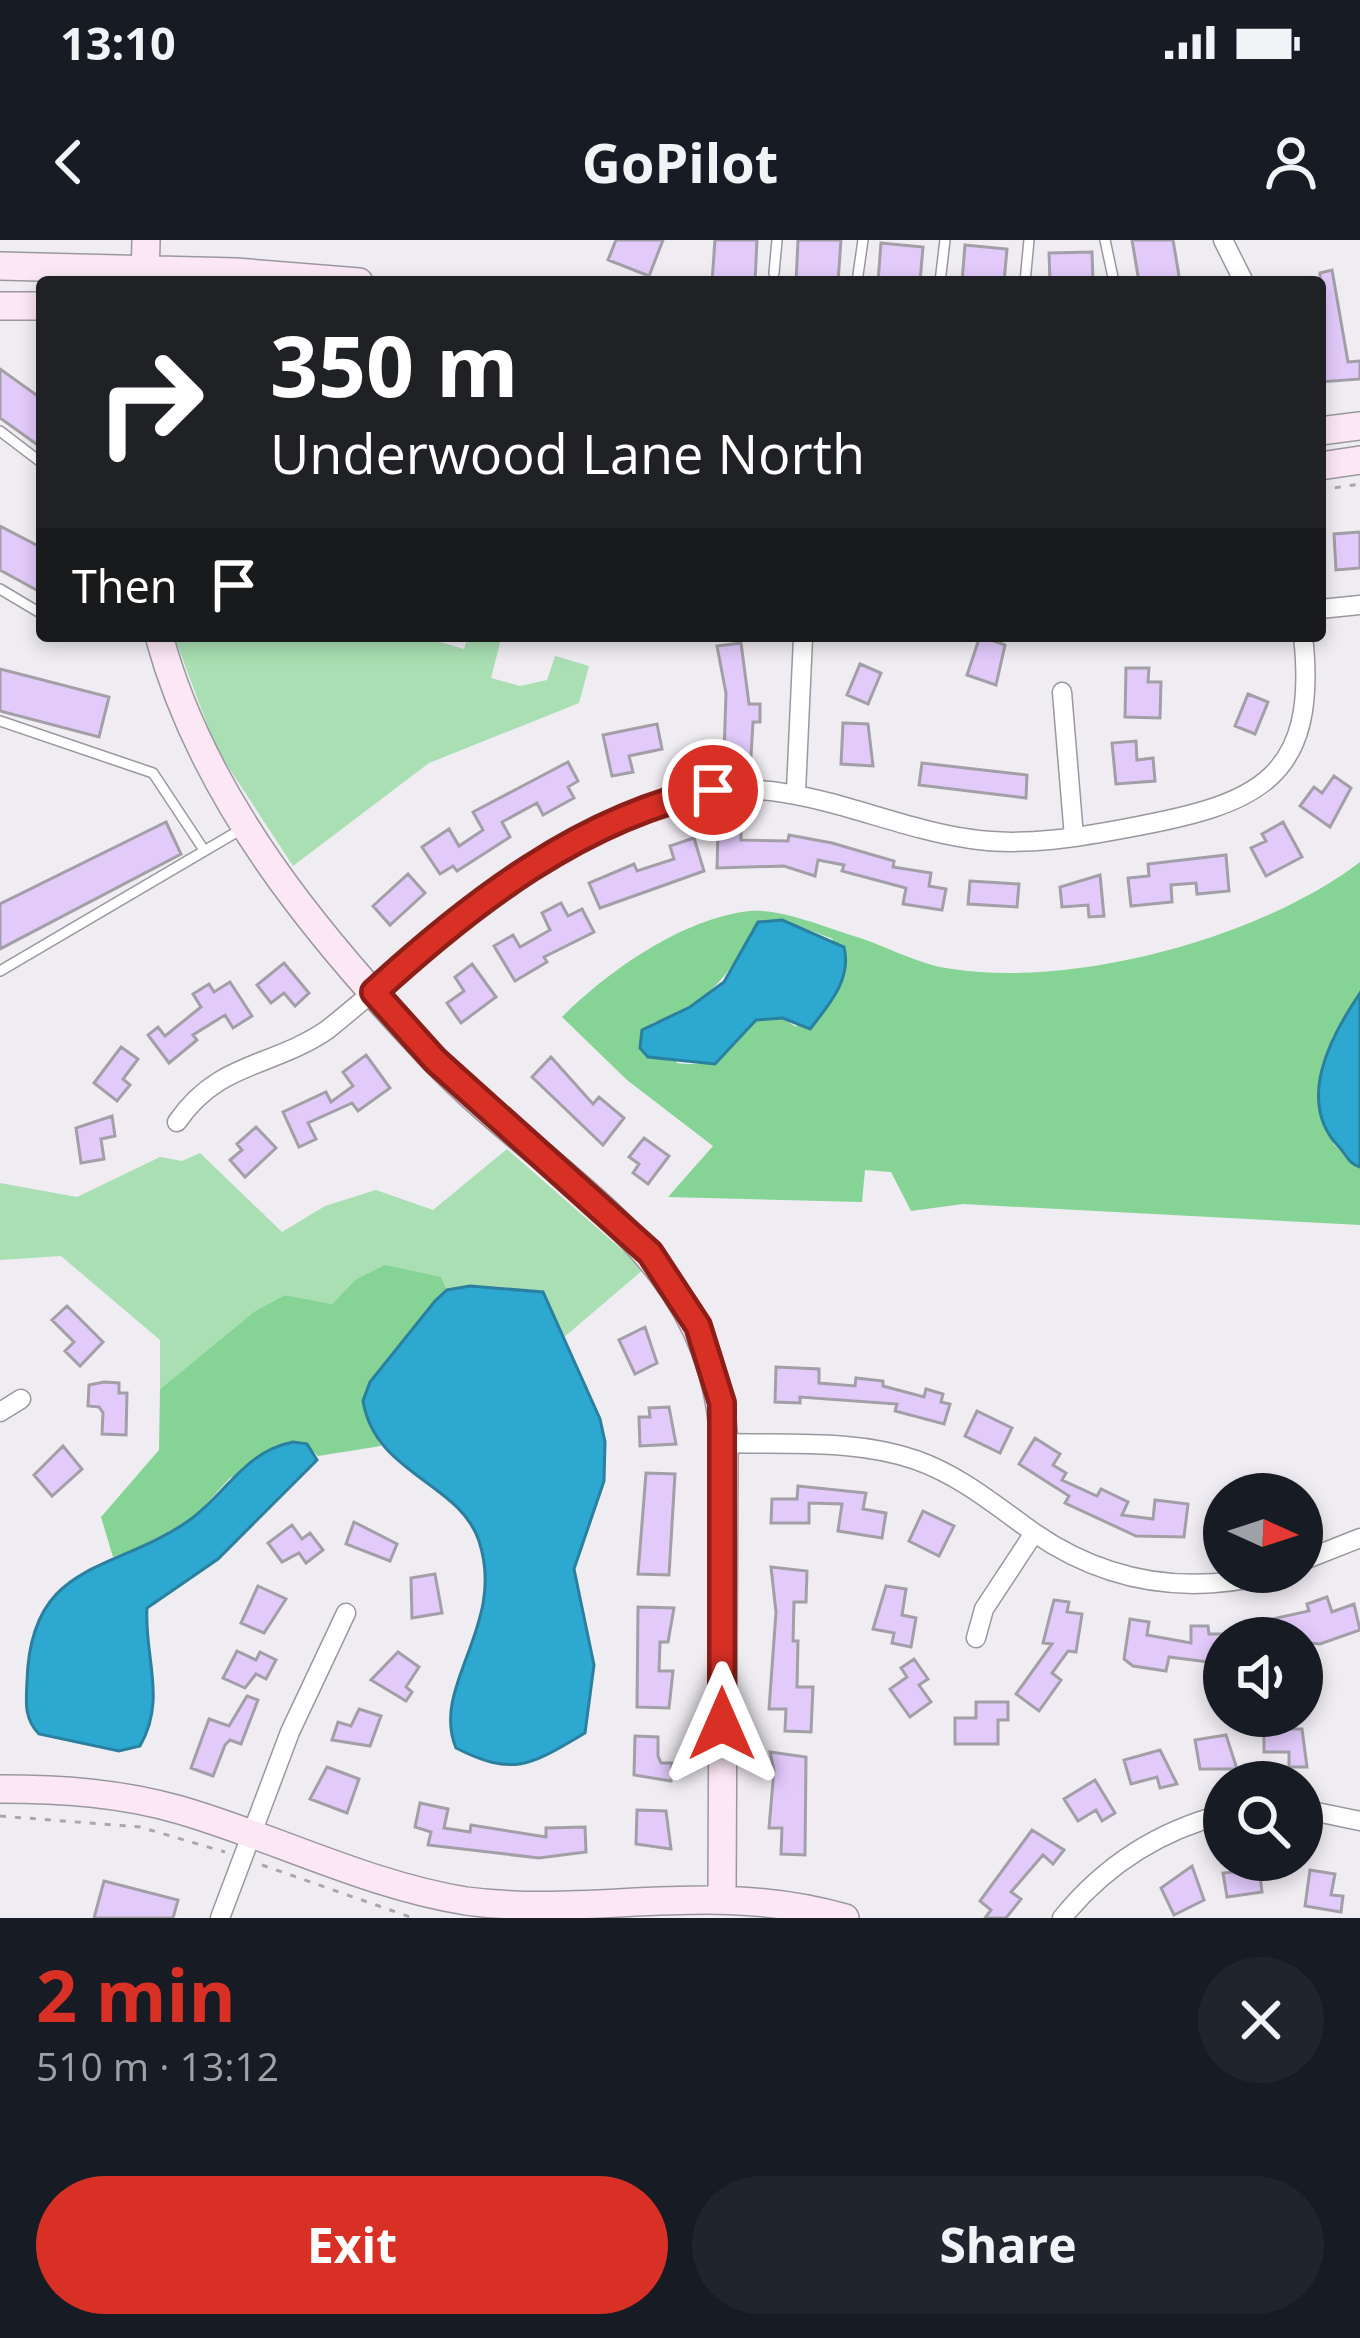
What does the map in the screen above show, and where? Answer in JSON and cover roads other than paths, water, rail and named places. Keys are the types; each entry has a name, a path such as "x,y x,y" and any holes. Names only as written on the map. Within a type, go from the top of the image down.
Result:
{"street":[{"path":"0,266 144,276 146,240"},
{"path":"1223,240 1241,276"},
{"path":"0,306 36,306"},
{"path":"1326,430 1360,425"},
{"path":"1326,465 1360,460"},
{"path":"1326,608 1360,605"},
{"path":"161,642 192,734 244,827 374,992 435,1060 659,1264 685,1300 713,1364 724,1443 722,1898"},
{"path":"796,791 803,642"},
{"path":"177,1122 196,1095 218,1078 301,1048 486,898 628,815 713,790 796,791 967,839 1000,843 1074,837 1206,813 1240,801 1278,767 1292,744 1307,693 1303,642"},
{"path":"1062,692 1074,837"},
{"path":"0,1412 21,1399"},
{"path":"724,1443 870,1449 912,1459 954,1476 1034,1533 1098,1568 1159,1584 1203,1586"},
{"path":"976,1638 984,1609 1034,1533"},
{"path":"1323,1553 1360,1538"},
{"path":"220,1918 311,1682 346,1612"},
{"path":"0,1789 120,1796 246,1846 469,1902 556,1906 722,1898 789,1904 845,1918"},
{"path":"1323,1813 1360,1821"},
{"path":"1062,1918 1103,1874 1138,1848 1203,1820"}],"lane":[{"path":"774,273 777,240"},
{"path":"858,276 863,240"},
{"path":"941,276 945,240"},
{"path":"1026,276 1029,240"},
{"path":"1105,240 1113,276"},
{"path":"0,431 36,458"},
{"path":"0,589 36,610"},
{"path":"0,721 153,773 204,850"},
{"path":"0,971 244,827"}],"water":[{"path":"782,920 844,947 842,981 810,1029 783,1018 756,1020 715,1064 648,1057 640,1048 642,1030 690,1007 724,982 758,922"},
{"path":"1360,993 1360,1167 1327,1130 1319,1091 1329,1050"},
{"path":"470,1286 543,1292 600,1419 605,1442 604,1481 574,1569 594,1665 585,1733 551,1753 509,1765 456,1748 451,1725 459,1677 484,1600 479,1541 455,1505 384,1446 363,1401 370,1382 435,1301 447,1290"},
{"path":"293,1442 307,1444 317,1460 218,1559 147,1608 153,1695 140,1746 119,1751 39,1734 26,1703 32,1642 43,1612 60,1590 191,1519 250,1463"}]}
